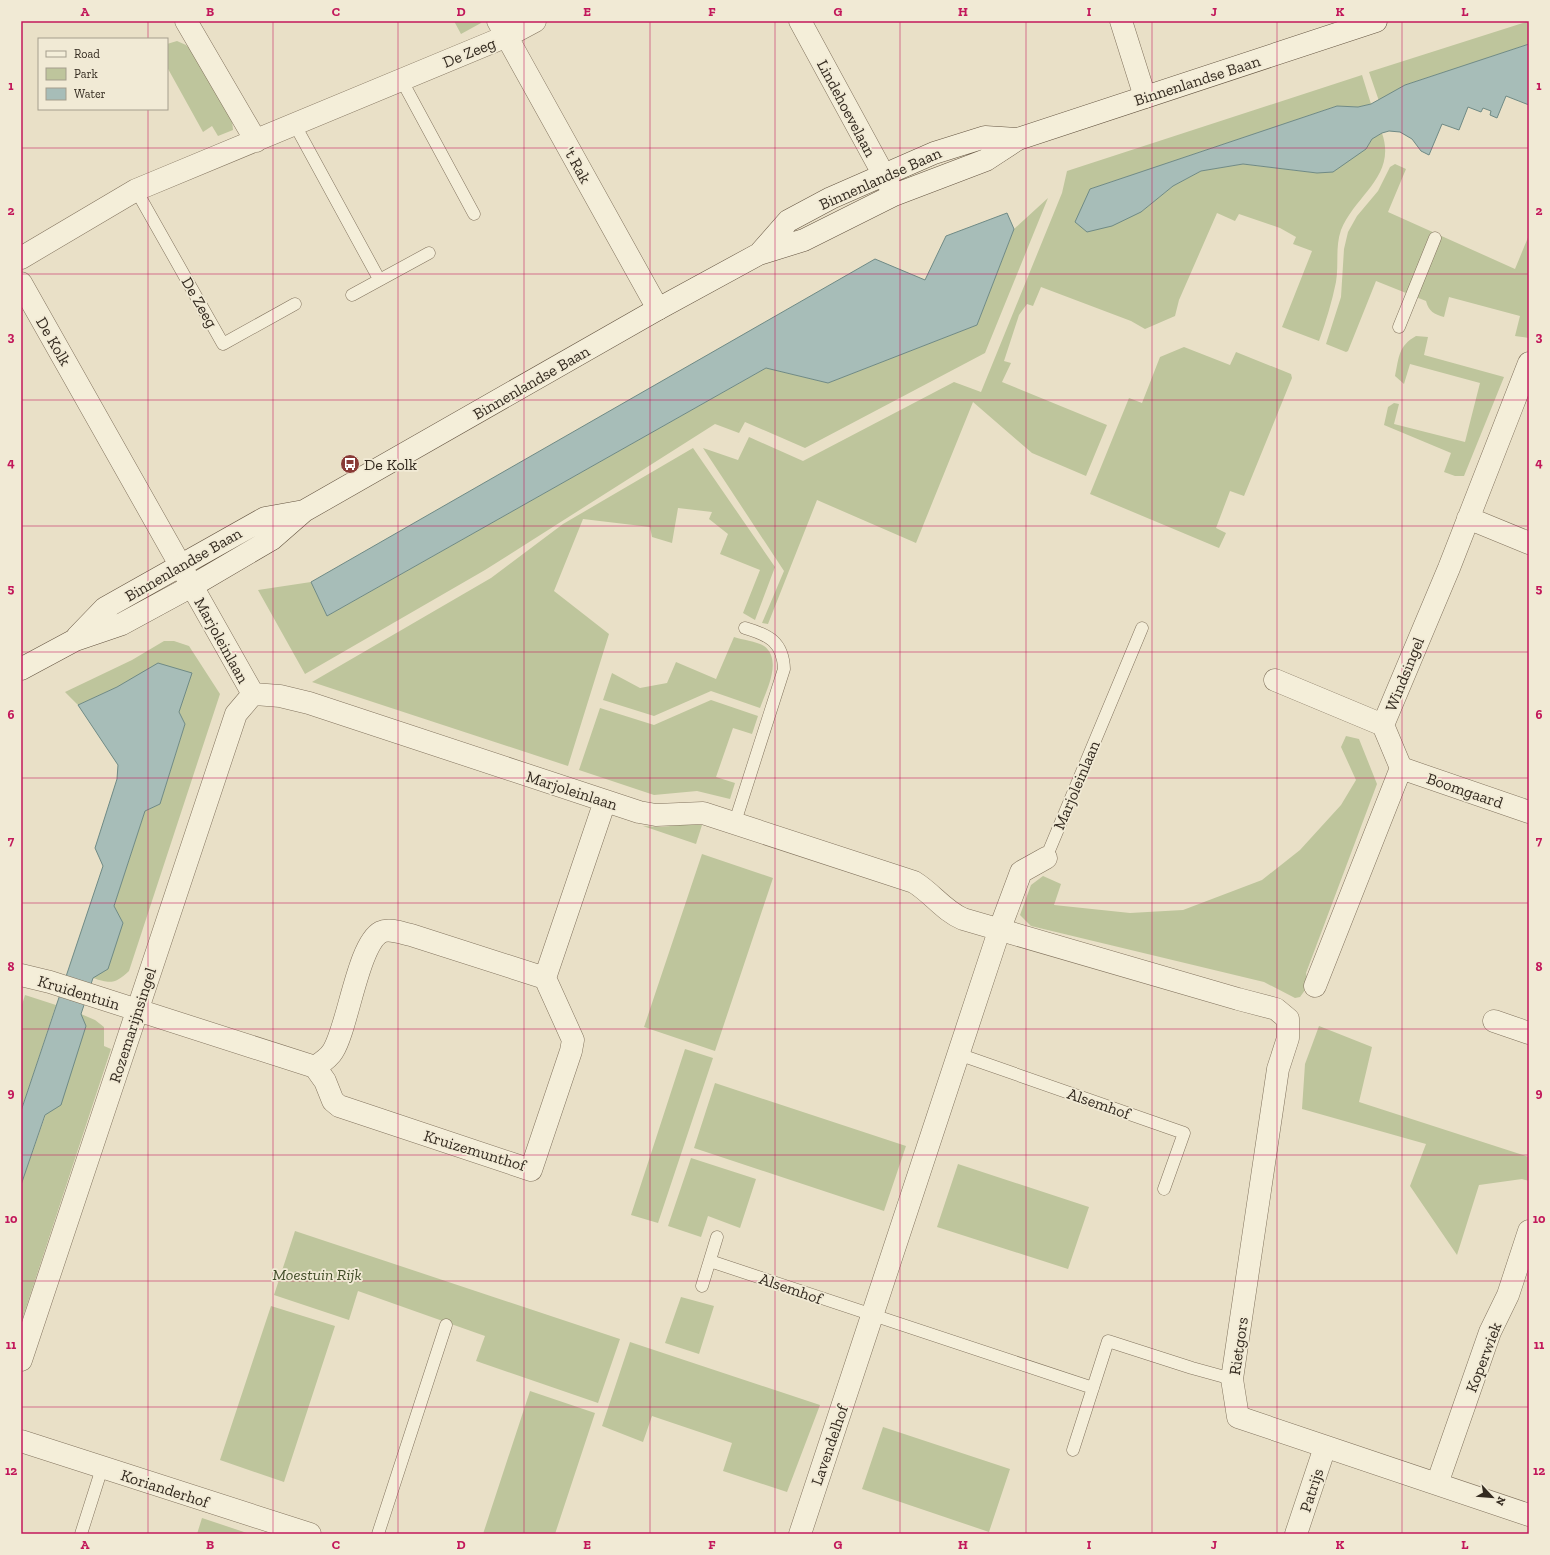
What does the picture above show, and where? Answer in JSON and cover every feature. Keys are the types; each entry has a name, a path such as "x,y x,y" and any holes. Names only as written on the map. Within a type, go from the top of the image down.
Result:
{"street":[{"path":"186,21 256,142"},
{"name":"De Zeeg","path":"21,258 136,190 256,142 401,79 503,29 534,21"},
{"name":"Lindehoevelaan","path":"800,21 894,195"},
{"path":"1121,21 1145,97"},
{"name":"Binnenlandse Baan","path":"21,669 75,640 122,624 192,586 272,539 304,511 658,309 759,254 804,240 894,195 986,160 1018,139 1376,21"},
{"name":"'t Rak","path":"503,29 658,309"},
{"name":"Binnenlandse Baan","path":"759,254 788,221 831,198 934,153 985,137 1018,139"},
{"name":"De Kolk","path":"21,283 192,586"},
{"name":"Windsingel","path":"1401,768 1383,725 1468,518 1529,363"},
{"name":"Binnenlandse Baan","path":"75,640 105,608 265,518 304,511"},
{"path":"1468,518 1529,543"},
{"name":"Marjoleinlaan","path":"192,586 253,694 280,696 309,703 605,802 648,814 698,812 735,822 914,882 925,889 954,915 999,931 1238,1000 1276,1009 1288,1019"},
{"path":"1275,680 1383,725"},
{"name":"Rozemarijnsingel","path":"21,1360 236,714 253,694"},
{"path":"1315,986 1401,768"},
{"name":"Boomgaard","path":"1401,768 1529,812"},
{"path":"137,1010 315,1067 333,1052 362,964 372,942 382,932 390,931 411,935 545,978 605,802"},
{"name":"Marjoleinlaan","path":"999,931 1021,872 1046,858"},
{"path":"872,1315 999,931"},
{"name":"Kruidentuin","path":"21,975 50,982 137,1010"},
{"name":"Kruizemunthof","path":"315,1067 325,1081 333,1101 339,1106 531,1170 571,1051 573,1040 545,978"},
{"name":"Rietgors","path":"1288,1019 1288,1038 1278,1068 1232,1379 1238,1417 1529,1515"},
{"path":"1494,1021 1529,1033"},
{"name":"Koperwiek","path":"1437,1484 1490,1332 1508,1296 1529,1231"},
{"name":"Lavendelhof","path":"800,1534 872,1315"},
{"name":"Korianderhof","path":"21,1441 310,1534"},
{"name":"Patrijs","path":"1296,1534 1325,1447"}],"lane":[{"path":"401,79 474,214"},
{"path":"295,125 379,280"},
{"name":"De Zeeg","path":"136,190 223,344 295,304"},
{"path":"1399,328 1435,238"},
{"path":"352,295 428,253"},
{"path":"735,822 784,669 781,652 775,642 768,636 745,628"},
{"name":"Marjoleinlaan","path":"1046,858 1142,628"},
{"name":"Alsemhof","path":"958,1054 1184,1133 1164,1189"},
{"path":"702,1286 718,1237"},
{"name":"Alsemhof","path":"710,1261 1093,1388"},
{"path":"378,1534 446,1325"},
{"path":"1073,1450 1108,1340 1192,1368 1232,1379"},
{"path":"81,1534 102,1468"}],"green space":[{"path":"454,21 482,21 461,34"},
{"path":"1529,21 1529,44 1405,85 1379,101 1369,72"},
{"path":"177,41 186,45 193,52 232,120 233,130 218,136 212,126 203,132 168,69 168,44"},
{"path":"1362,75 1371,104 1358,107 1337,106 1090,189 1141,212 1173,186 1201,171 1243,164 1317,173 1366,149 1372,139 1382,133 1385,148 1384,161 1379,173 1347,218 1339,236 1336,282 1329,312 1319,341 1282,327 1312,251 1293,244 1296,237 1280,228 1239,214 1235,221 1217,213 1179,300 1175,316 1145,329 1131,321 1041,287 1033,306 1027,304 1019,315 1004,361 1011,363 1002,382 1107,425 1086,476 1032,453 973,402 916,543 817,500 768,624 762,623 784,571 703,448 738,460 749,437 803,461 954,382 981,392 1062,193 1067,171"},
{"path":"1395,164 1406,169 1388,212 1515,269 1529,235 1529,338 1515,336 1520,316 1449,297 1444,317 1432,312 1426,301 1376,281 1348,351 1346,352 1326,344 1341,297 1344,249 1348,232 1357,216 1378,191 1390,167"},
{"path":"1048,198 985,353 805,448 745,422 739,433 715,424 485,570 305,674 258,590 311,582 327,616 766,368 828,383 977,325 1014,229"},
{"path":"1416,336 1428,337 1424,355 1504,377 1464,476 1455,476 1444,472 1451,453 1384,425 1388,407 1394,403 1399,404 1394,424 1465,442 1480,383 1410,364 1404,384 1395,376 1400,353 1402,348"},
{"path":"1184,347 1230,365 1236,352 1291,374 1292,378 1244,496 1230,491 1216,528 1226,533 1219,548 1090,494 1129,398 1142,403 1160,357"},
{"path":"693,448 775,567 755,620 743,613 760,570 720,554 728,534 709,519 712,512 678,508 672,543 652,537 650,527 583,519 554,591 609,634 568,766 312,682 491,578 563,524"},
{"path":"734,637 757,643 764,646 770,652 773,667 769,685 760,708 711,691 654,716 603,700 612,673 640,688 667,683 676,662 716,679"},
{"path":"164,641 174,641 189,646 220,694 129,971 116,981 109,982 93,978 123,923 114,906 145,811 160,804 185,724 179,712 191,673 117,687 78,705 65,692 132,660"},
{"path":"711,700 758,716 752,734 733,728 716,777 735,783 730,799 697,791 654,795 579,770 600,708 654,725"},
{"path":"1346,736 1359,739 1377,784 1306,973 1308,986 1300,997 1295,998 1264,982 1031,926 1020,915 1031,885 1043,876 1061,884 1054,905 1130,913 1183,910 1262,880 1300,850 1341,805 1356,780 1341,747"},
{"path":"689,824 702,825 696,844 643,826 661,827"},
{"path":"702,854 773,878 715,1051 644,1027"},
{"path":"25,995 56,1005 21,1111 21,1008"},
{"path":"81,1014 95,1020 104,1027 104,1046 111,1049 21,1323 21,1185"},
{"path":"1319,1026 1372,1047 1359,1102 1529,1157 1529,1181 1522,1179 1479,1185 1457,1255 1410,1186 1426,1144 1302,1109 1305,1064"},
{"path":"685,1049 713,1058 658,1223 631,1215"},
{"path":"715,1083 906,1146 884,1211 694,1148"},
{"path":"691,1158 756,1179 740,1228 708,1216 701,1237 668,1226"},
{"path":"958,1164 1089,1207 1068,1269 937,1227"},
{"name":"Moestuin Rijk","path":"295,1231 620,1339 598,1403 476,1361 485,1336 358,1291 349,1320 274,1295"},
{"path":"681,1297 714,1306 699,1354 665,1343"},
{"path":"271,1306 335,1326 284,1482 220,1460"},
{"path":"630,1342 820,1405 787,1492 723,1471 732,1443 652,1416 643,1442 602,1426"},
{"path":"530,1391 595,1413 555,1534 483,1534"},
{"path":"883,1427 1010,1469 989,1532 862,1489"},
{"path":"202,1518 250,1534 197,1534"}],"water":[{"path":"1529,44 1529,105 1506,96 1497,118 1490,115 1491,111 1483,108 1481,112 1468,107 1459,130 1442,124 1429,155 1421,151 1412,139 1400,132 1389,131 1372,139 1366,149 1333,172 1317,173 1243,164 1201,171 1173,186 1141,212 1112,226 1087,232 1075,222 1090,189 1337,106 1358,107 1371,104 1405,85"},
{"path":"1007,213 1014,229 977,325 828,383 766,368 327,616 311,582 875,259 925,280 946,236"},
{"path":"158,663 192,673 179,712 185,724 160,804 145,811 114,906 123,923 108,969 93,978 81,1014 86,1026 61,1105 45,1115 21,1185 21,1111 103,866 95,848 117,779 118,765 78,705 117,687"}],"place":[{"name":"De Kolk","path":"350,464"}]}
